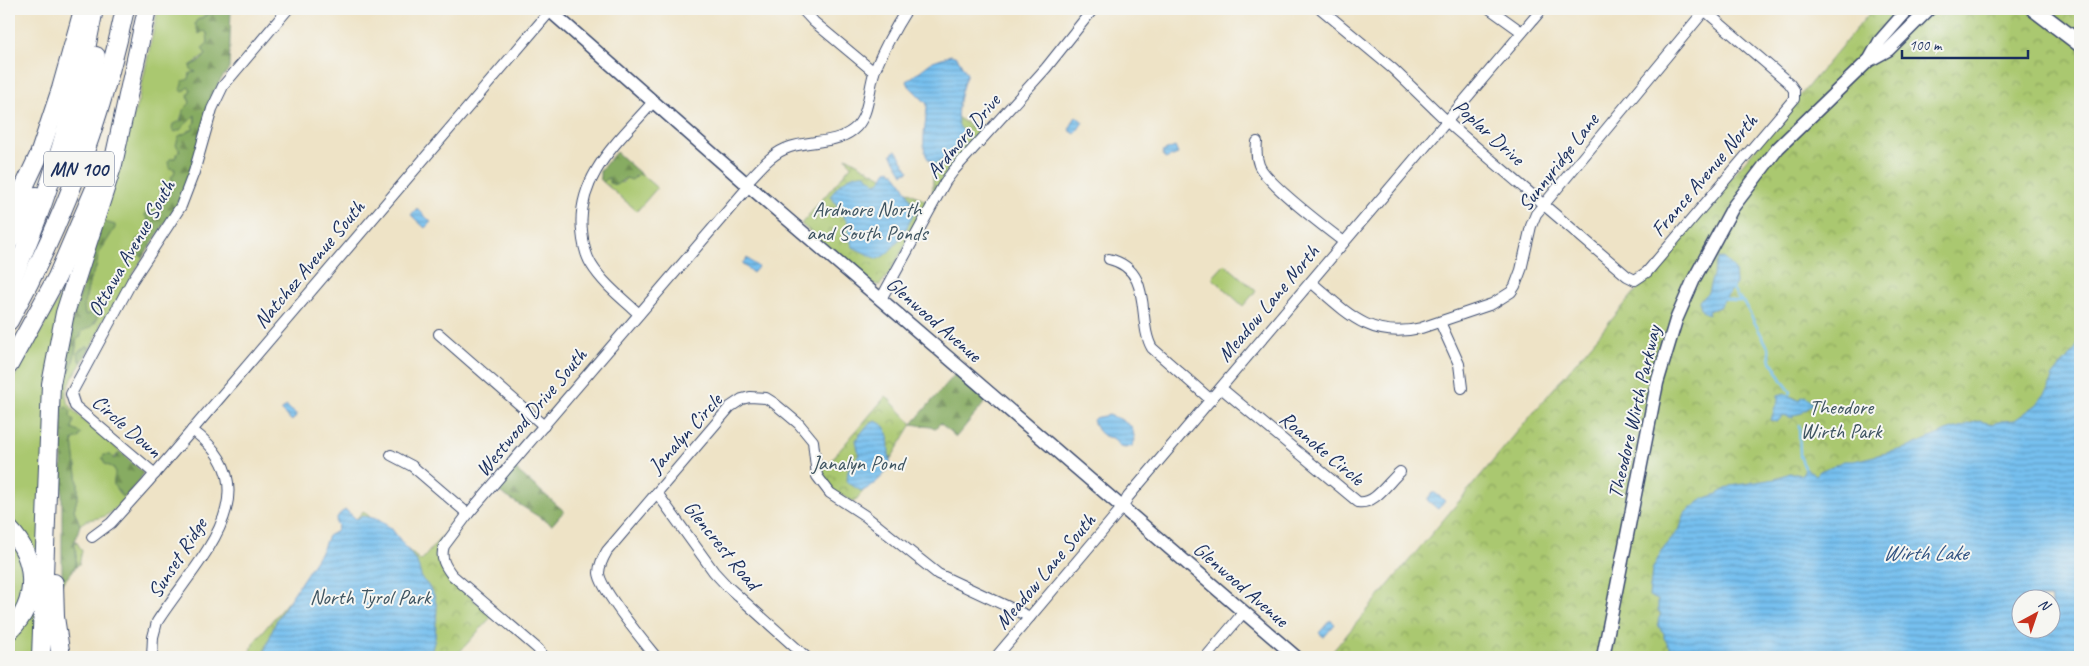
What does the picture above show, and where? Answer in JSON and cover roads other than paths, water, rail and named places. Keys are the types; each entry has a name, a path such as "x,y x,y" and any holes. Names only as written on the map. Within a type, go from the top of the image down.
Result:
{"highway":[{"path":"9,219 39,155 61,90 84,9"},
{"path":"9,285 47,196 60,158 65,131 83,64 94,9"},
{"path":"49,241 58,196 84,112 106,9"},
{"name":"MN 100","path":"9,321 49,241 90,138 111,69 125,9"},
{"name":"MN 100","path":"9,365 45,301 85,215 113,140 134,68 147,9"},
{"path":"41,657 50,402 56,353 65,313 113,164 134,68"},
{"path":"9,241 31,207 65,131"},
{"path":"56,353 54,597 61,657"},
{"path":"9,529 25,551 32,579 27,606 18,622 9,631"}],"main road":[{"path":"2034,9 2080,44"}],"street":[{"name":"Ottawa Avenue South","path":"75,406 71,394 75,383 136,275 186,195 212,109 223,86 288,9"},
{"name":"Glenwood Avenue","path":"550,9 747,185 1296,657"},
{"name":"Natchez Avenue South","path":"92,537 111,523 155,474 550,9"},
{"path":"802,9 814,22 874,72"},
{"name":"Westwood Drive South","path":"543,657 538,649 452,575 444,563 442,552 446,541 769,158 788,148 836,138 854,130 865,112 874,72 892,32 907,9"},
{"name":"Ardmore Drive","path":"881,300 945,182 1046,68 1093,9"},
{"name":"Poplar Drive","path":"1321,9 1393,69 1447,121 1627,276 1635,280"},
{"path":"1490,9 1522,32"},
{"name":"Meadow Lane North","path":"1211,400 1542,9"},
{"name":"Theodore Wirth Parkway","path":"1868,62 1880,41 1908,9"},
{"name":"Theodore Wirth Parkway","path":"1603,657 1657,384 1676,320 1694,279 1733,207 1778,148 1868,62 1888,50 1929,9"},
{"name":"France Avenue North","path":"1635,280 1647,272 1794,98 1794,90 1789,83 1704,10"},
{"name":"Sunnyridge Lane","path":"1311,282 1356,319 1389,332 1409,331 1440,322 1492,304 1511,292 1521,270 1533,220 1544,204 1704,10"},
{"path":"639,314 605,282 590,263 583,245 581,211 585,191 596,170 654,102"},
{"name":"Meadow Lane North","path":"1257,142 1256,158 1262,171 1302,208 1344,242"},
{"path":"1109,259 1122,264 1138,284 1144,307 1148,342 1152,348 1211,400 1128,497 1122,508"},
{"path":"1440,322 1460,364 1462,388"},
{"path":"439,334 544,426"},
{"name":"Roanoke Circle","path":"1221,388 1352,499 1358,502 1363,503 1372,500 1400,472"},
{"name":"Janalyn Circle","path":"656,657 605,588 599,572 607,551 730,407 750,396 766,398 794,419 810,436 814,447 817,476 830,493 864,515 938,574 1030,616"},
{"name":"Circle Down","path":"75,406 155,474"},
{"name":"Sunset Ridge","path":"152,657 153,637 157,622 214,541 223,522 228,502 229,485 223,463 211,446 192,430"},
{"path":"391,455 412,466 468,514"},
{"name":"Glencrest Road","path":"657,493 714,572 806,657"},
{"name":"Meadow Lane South","path":"996,657 1122,508"},
{"path":"1206,657 1243,612"}],"water":[{"path":"951,55 957,57 967,74 957,112 958,124 965,133 953,152 935,164 925,154 924,137 927,104 909,86 907,81 933,61"},
{"path":"1076,116 1083,122 1075,134 1069,130"},
{"path":"1175,147 1178,154 1165,159 1162,152"},
{"path":"896,150 909,171 903,174 891,154"},
{"path":"889,169 897,176 905,188 914,212 904,232 894,246 877,259 853,247 849,238 848,223 831,196 837,187 850,177 865,174 875,183 882,179"},
{"path":"417,208 431,222 425,228 411,215"},
{"path":"747,258 758,267 753,273 742,264"},
{"path":"1723,258 1735,270 1736,284 1719,307 1708,311 1709,315 1702,311 1699,301 1708,292 1718,259"},
{"name":"Wirth Lake","path":"2080,326 2080,657 1669,657 1671,649 1658,624 1661,614 1658,610 1658,600 1649,596 1652,570 1664,547 1680,528 1685,513 1703,499 1731,486 1775,479 1790,473 1802,475 1805,468 1816,475 1820,471 1844,461 1854,461 1907,448 1946,431 1979,421 1992,424 2015,420 2036,405 2049,389 2052,377 2076,348"},
{"path":"1785,393 1799,401 1801,397 1806,396 1813,404 1802,413 1793,415 1793,418 1783,415 1778,421 1771,420 1778,402 1778,395"},
{"path":"286,406 297,415 292,421 281,411"},
{"path":"1109,415 1120,419 1132,427 1135,440 1132,446 1120,447 1113,438 1102,435 1097,430 1093,420"},
{"name":"Janalyn Pond","path":"875,421 884,426 888,434 890,465 878,481 861,491 847,482 848,470 859,455 856,440 866,427"},
{"path":"1432,493 1435,493 1445,501 1438,509 1428,501"},
{"name":"North Tyrol Park","path":"346,510 356,519 363,516 377,519 391,528 417,562 422,579 434,595 437,608 435,638 430,657 262,657 277,619 322,550 328,536 337,531 337,519 340,513"},
{"path":"1330,620 1335,624 1324,637 1319,633"}],"waterway":[{"path":"1733,288 1737,297 1742,300"},
{"path":"1724,298 1733,301 1743,301 1769,349 1771,361 1791,392 1790,394"},
{"path":"1799,425 1800,456 1805,468"}],"park label":[{"name":"Ardmore North and South Ponds","path":"867,221"},
{"name":"Theodore Wirth Park","path":"1841,419"}]}
